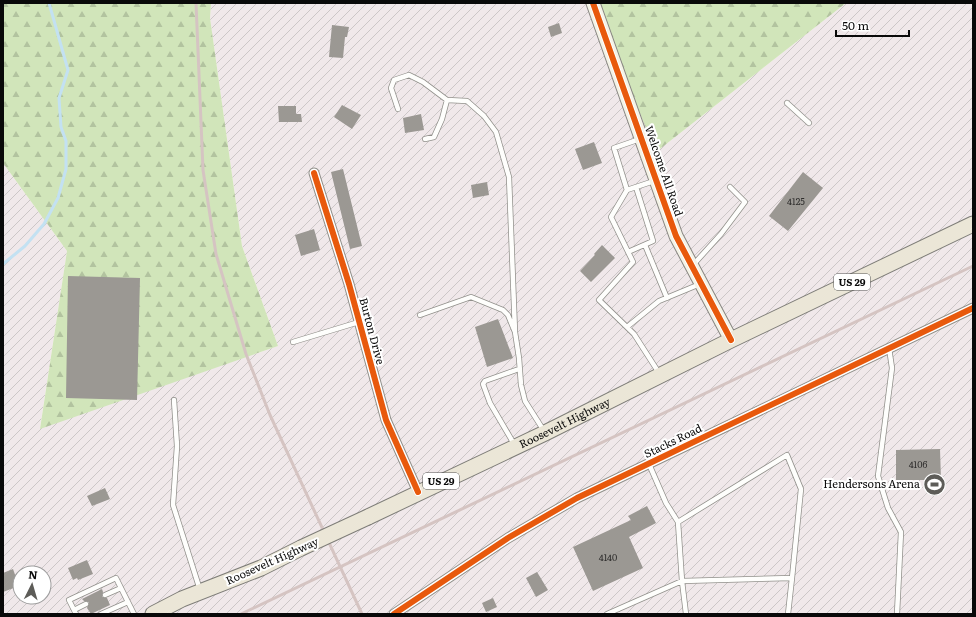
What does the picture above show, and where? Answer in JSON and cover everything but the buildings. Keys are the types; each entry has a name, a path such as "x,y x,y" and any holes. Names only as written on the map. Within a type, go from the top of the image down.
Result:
{"main road":[{"name":"Roosevelt Highway","path":"153,614 200,592 261,568 418,492 545,433 731,340 973,224"}],"street":[{"name":"Welcome All Road","path":"593,3 676,236 731,340"},
{"name":"Burton Drive","path":"314,173 359,322 386,420 418,492"},
{"name":"Stacks Road","path":"394,614 508,538 577,498 973,308"}],"lane":[{"path":"398,109 391,88 394,80 409,75 423,82 447,100 467,101 484,116 496,132 510,177 514,332"},
{"path":"425,139 434,137 442,119 447,100"},
{"path":"787,104 809,123"},
{"path":"628,190 614,148 642,139"},
{"path":"657,180 628,190 611,217 632,262 599,300 634,334 661,376"},
{"path":"628,252 653,241 636,187"},
{"path":"692,266 721,234 745,202 730,187"},
{"path":"645,245 667,298"},
{"path":"627,327 659,301 702,283"},
{"path":"420,315 471,297 503,310 508,315 514,332 519,358 518,369 525,401 545,433"},
{"path":"293,342 359,322"},
{"path":"889,348 892,368 878,476 888,508 901,532 897,614"},
{"path":"515,446 505,426 490,403 483,384 486,381 518,369"},
{"path":"174,400 177,446 173,505 200,592"},
{"path":"678,522 787,455 801,489 788,614"},
{"path":"649,464 666,503 678,522 686,614"},
{"path":"86,604 75,612 69,600 116,578 134,614"},
{"path":"607,614 682,581 792,578"},
{"path":"105,595 121,588"},
{"path":"101,614 128,602"}],"shaded area":[{"path":"211,3 594,3 656,152 846,3 971,3 973,14 973,614 3,614 3,163 67,251 40,428 278,346 242,246 210,18"}],"green space":[{"path":"3,3 211,3 210,18 242,246 278,346 40,429 67,251 3,163"},
{"path":"594,3 846,3 656,152"}],"waterway":[{"path":"3,264 25,246 44,224 58,198 66,169 66,141 61,127 59,98 68,70 49,3"}],"railway":[{"path":"196,3 203,170 216,254 246,354 270,415 362,614"},
{"path":"241,614 973,266"}],"cycle path":[{"path":"593,3 676,236 731,340"},
{"path":"314,173 349,284 386,420 418,492"},
{"path":"394,614 508,538 577,498 973,308"}],"place":[{"name":"Hendersons Arena","path":"935,484"}]}
